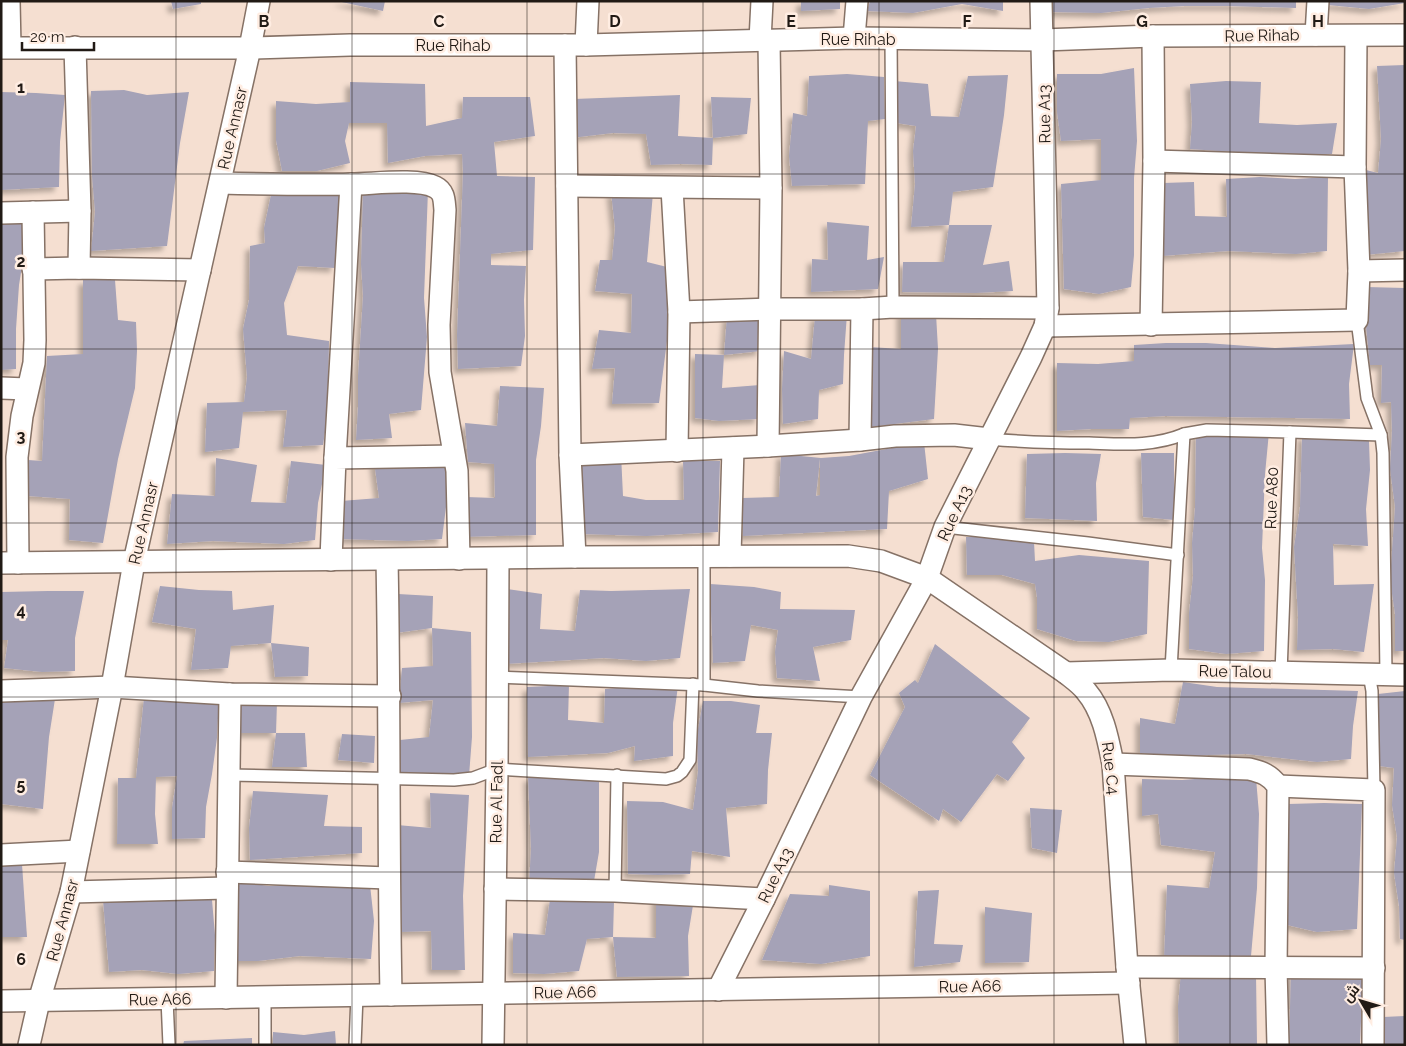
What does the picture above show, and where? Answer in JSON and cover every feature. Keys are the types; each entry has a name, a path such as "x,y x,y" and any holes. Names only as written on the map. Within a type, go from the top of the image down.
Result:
{"street":[{"path":"5,47 9,1"},
{"name":"Rue Annasr","path":"29,1045 39,1001 71,892 112,687 134,562 220,183 259,1"},
{"path":"586,45 588,1"},
{"path":"762,1 771,188 768,446"},
{"path":"854,38 857,1"},
{"name":"Rue A13","path":"718,990 861,697 927,578 946,527 1031,357 1047,317 1041,1"},
{"path":"1316,35 1318,1"},
{"name":"Rue Rihab","path":"5,47 250,48 350,45 586,45 854,38 1043,40 1153,36 1405,35"},
{"path":"1151,325 1154,161 1153,36"},
{"path":"679,312 893,307 1151,325 1357,320 1359,271 1355,167 1356,36"},
{"path":"565,45 570,455 575,557"},
{"path":"75,47 80,211 79,268"},
{"path":"1154,161 1355,167"},
{"path":"220,183 411,183 428,184 441,191 444,198 439,325 440,372 457,472 459,559"},
{"path":"331,560 351,184"},
{"path":"567,186 771,188"},
{"path":"672,188 679,312 677,451"},
{"path":"1,213 80,211"},
{"path":"9,563 19,431 34,363 33,212"},
{"path":"33,269 200,270"},
{"path":"1359,271 1405,270"},
{"path":"860,440 862,309"},
{"path":"1,388 27,389"},
{"path":"570,455 768,446 895,436 954,435 989,440"},
{"path":"730,556 733,448"},
{"path":"335,458 454,456"},
{"name":"Rue C4","path":"9,563 848,556 881,561 927,578 1066,672 1086,691 1097,709 1106,732 1113,764 1128,975 1135,1045"},
{"name":"Rue Al Fadl","path":"493,1045 498,559"},
{"path":"388,560 390,696 388,878 391,995"},
{"name":"Rue Talou","path":"1066,672 1171,670 1387,674"},
{"path":"1,691 112,687 230,694 390,696"},
{"path":"226,998 230,694"},
{"path":"1113,764 1249,769 1272,777 1278,786 1276,968 1278,1045"},
{"path":"1278,786 1374,790 1373,1045"},
{"path":"1,855 79,851"},
{"path":"71,892 227,880 388,878"},
{"path":"495,889 615,891 764,899"},
{"name":"Rue A66","path":"1,1001 718,990 1276,968 1374,968"}],"lane":[{"path":"892,38 893,307"},
{"path":"1357,320 1367,398 1381,435 1383,453 1387,674 1372,691 1374,790"},
{"path":"989,440 1157,443 1184,434 1207,430 1381,435"},
{"name":"Rue A80","path":"1281,672 1290,432"},
{"path":"1171,670 1184,434"},
{"path":"946,527 1088,543 1178,556"},
{"path":"228,776 473,778 497,769 617,774 666,779 676,776 682,772 690,760 698,685 704,557"},
{"path":"497,677 698,685 758,691 861,697"},
{"path":"615,891 617,774"},
{"path":"355,1045 357,996"},
{"path":"265,997 265,1045"},
{"path":"167,998 169,1045"}],"building":[{"path":"171,1 201,1 201,4 173,9"},
{"path":"337,1 385,1 383,11"},
{"path":"801,1 840,1 840,9 801,11"},
{"path":"870,1 1003,1 1003,11 962,4 913,13 867,11"},
{"path":"1051,1 1296,1 1296,8 1184,6 1101,13 1050,12"},
{"path":"1329,1 1405,1 1405,3 1369,9 1328,5"},
{"path":"1405,65 1405,251 1365,255 1366,170 1378,173 1381,139 1377,66"},
{"path":"1134,68 1137,141 1134,178 1134,255 1131,287 1099,294 1064,289 1061,184 1101,180 1101,139 1061,141 1057,112 1057,74 1101,74"},
{"path":"847,74 884,77 885,119 868,121 865,184 792,186 789,156 793,113 807,116 809,76"},
{"path":"1008,75 993,187 953,192 949,225 911,227 915,184 913,151 916,126 896,123 894,81 928,84 931,116 959,117 968,76"},
{"path":"1226,81 1261,82 1259,123 1297,125 1337,123 1332,154 1263,154 1190,149 1192,122 1190,84"},
{"path":"350,82 425,84 426,126 462,118 463,97 530,97 535,136 494,142 497,176 535,177 533,250 491,254 491,265 526,266 524,300 525,336 521,366 458,369 457,335 462,154 425,156 388,163 387,123 349,123 345,141 350,163 317,171 282,171 276,140 276,101 316,104 350,102"},
{"path":"124,90 147,95 189,92 180,143 167,246 91,251 95,212 92,176 91,91"},
{"path":"1,92 65,95 60,142 59,187 1,190"},
{"path":"680,95 678,136 713,138 712,165 651,165 646,134 613,133 571,138 574,99"},
{"path":"711,97 751,98 747,134 713,138"},
{"path":"1260,177 1295,179 1328,177 1327,251 1296,254 1228,251 1162,256 1163,183 1194,182 1195,216 1227,217 1226,179"},
{"path":"363,189 428,190 424,298 427,337 421,410 389,414 392,438 356,440 363,296 361,264"},
{"path":"272,190 343,194 337,234 335,268 298,266 284,303 287,335 329,341 328,413 323,445 283,447 287,410 243,412 239,448 205,452 207,403 244,402 247,377 243,329 249,300 250,246 265,243 264,228"},
{"path":"611,192 653,193 647,262 671,268 668,333 659,403 612,404 615,368 592,369 599,330 631,333 632,294 595,291 600,260 612,260 615,228"},
{"path":"1,220 24,223 23,260 16,329 16,369 1,370"},
{"path":"827,222 869,226 867,260 884,257 878,289 811,292 812,259 828,260"},
{"path":"949,225 992,225 983,265 1009,261 1013,291 976,293 902,292 903,262 944,262"},
{"path":"83,280 115,280 118,320 136,322 135,388 118,459 103,543 69,540 70,499 28,496 28,460 42,461 47,356 83,354"},
{"path":"1366,287 1405,288 1405,651 1395,651 1395,614 1390,580 1395,507 1390,469 1391,402 1381,403 1382,365 1370,365 1366,326"},
{"path":"901,311 936,314 938,349 934,419 871,427 873,383 870,347 901,349"},
{"path":"759,313 761,351 724,355 727,316"},
{"path":"847,314 843,384 819,390 818,419 783,424 784,351 811,359 815,316"},
{"path":"1206,343 1275,348 1354,344 1349,384 1350,419 1166,416 1130,418 1129,429 1057,431 1057,363 1098,364 1134,361 1134,345"},
{"path":"695,354 724,355 722,388 760,385 759,419 719,421 695,418"},
{"path":"500,386 544,388 536,460 536,535 461,537 466,497 495,498 494,464 468,462 465,423 497,426"},
{"path":"1269,432 1262,548 1265,580 1264,651 1226,654 1189,649 1189,613 1193,576 1192,543 1195,508 1196,433"},
{"path":"1302,435 1336,440 1369,441 1370,470 1366,509 1368,546 1333,544 1334,585 1374,584 1364,652 1333,649 1297,650 1298,617 1294,547 1300,507"},
{"path":"924,442 928,479 889,491 887,529 743,536 742,498 779,497 781,454 821,458 849,456","holes":["820,459 820,495 816,496"]},
{"path":"1141,453 1174,453 1174,520 1143,517"},
{"path":"621,454 623,496 646,500 684,500 683,461 720,461 718,532 647,536 581,534 581,458"},
{"path":"1027,454 1101,454 1096,483 1097,521 1025,518"},
{"path":"216,458 257,465 251,502 286,503 291,461 326,465 318,503 315,540 284,544 213,541 167,544 172,494 215,496"},
{"path":"452,459 442,539 408,541 338,539 341,501 379,498 374,461"},
{"path":"966,537 1001,537 1034,542 1035,561 1079,555 1149,561 1147,634 1109,642 1076,641 1037,629 1035,584 1002,575 967,575"},
{"path":"710,584 754,587 781,592 780,609 855,610 851,640 813,647 820,681 777,678 775,652 778,630 751,625 745,661 713,663"},
{"path":"160,586 232,591 233,610 274,605 271,643 231,646 228,668 191,670 196,629 152,622"},
{"path":"507,589 542,594 540,629 575,631 580,590 690,589 680,658 646,661 604,658 505,664"},
{"path":"84,591 75,638 75,671 42,672 4,668 8,640 1,640 1,592"},
{"path":"398,594 433,596 432,628 396,633"},
{"path":"432,628 471,632 472,737 469,776 427,773 397,774 400,740 429,737 433,700 399,703 402,668 433,666"},
{"path":"271,643 309,647 308,676 275,677"},
{"path":"935,644 1030,718 1012,742 1025,758 1008,781 997,774 961,822 943,809 939,821 870,775 905,707 899,693 915,680 918,683"},
{"path":"1183,682 1217,687 1358,691 1351,759 1317,762 1246,754 1175,758 1140,753 1140,718 1175,724"},
{"path":"569,685 568,720 604,723 605,689 641,686 678,686 673,723 673,756 634,761 635,746 608,753 528,757 527,687"},
{"path":"1405,691 1405,940 1400,939 1399,906 1394,873 1397,837 1392,805 1394,768 1379,766 1378,694"},
{"path":"144,697 219,698 217,738 206,807 205,838 172,839 172,808 177,776 156,777 155,814 158,844 117,844 118,778 136,778"},
{"path":"1,698 55,699 49,737 43,809 1,804"},
{"path":"277,701 276,733 240,733 237,704"},
{"path":"703,701 731,701 760,705 756,733 772,733 767,804 726,808 730,857 692,851 690,874 628,874 627,801 663,802 693,810 698,771 697,735"},
{"path":"276,733 305,733 307,767 272,767"},
{"path":"342,734 375,736 374,763 338,760"},
{"path":"528,777 599,778 599,852 594,881 529,884 531,849"},
{"path":"1220,777 1256,778 1259,814 1257,888 1251,956 1164,959 1167,885 1209,888 1215,852 1161,845 1158,814 1142,816 1142,779 1182,780"},
{"path":"253,791 328,795 324,826 362,827 362,853 250,860 249,828"},
{"path":"430,793 469,795 463,896 465,970 432,970 431,931 400,932 397,825 431,828"},
{"path":"1288,804 1362,804 1357,929 1317,932 1287,925 1289,888"},
{"path":"1030,808 1062,810 1057,853 1032,848"},
{"path":"1,863 22,864 27,937 1,937"},
{"path":"233,881 269,886 339,882 370,885 374,921 371,959 300,956 258,961 231,961"},
{"path":"829,885 870,891 870,956 821,964 762,960 790,894 829,896"},
{"path":"939,890 934,944 963,945 960,962 914,967 918,891"},
{"path":"656,895 694,899 688,936 689,976 617,977 613,937 656,938"},
{"path":"550,899 614,901 613,937 587,939 579,971 544,974 513,973 513,933 545,935"},
{"path":"103,900 212,900 215,935 214,971 178,974 142,970 109,972"},
{"path":"985,907 1032,913 1029,962 985,963"},
{"path":"1291,971 1363,974 1360,1045 1289,1045"},
{"path":"1181,972 1221,978 1256,974 1257,1045 1179,1045 1178,1006"},
{"path":"1405,1016 1405,1045 1383,1045 1383,1017"},
{"path":"335,1031 336,1045 273,1045 273,1032 304,1035"},
{"path":"252,1038 252,1045 183,1045 184,1041"}]}
